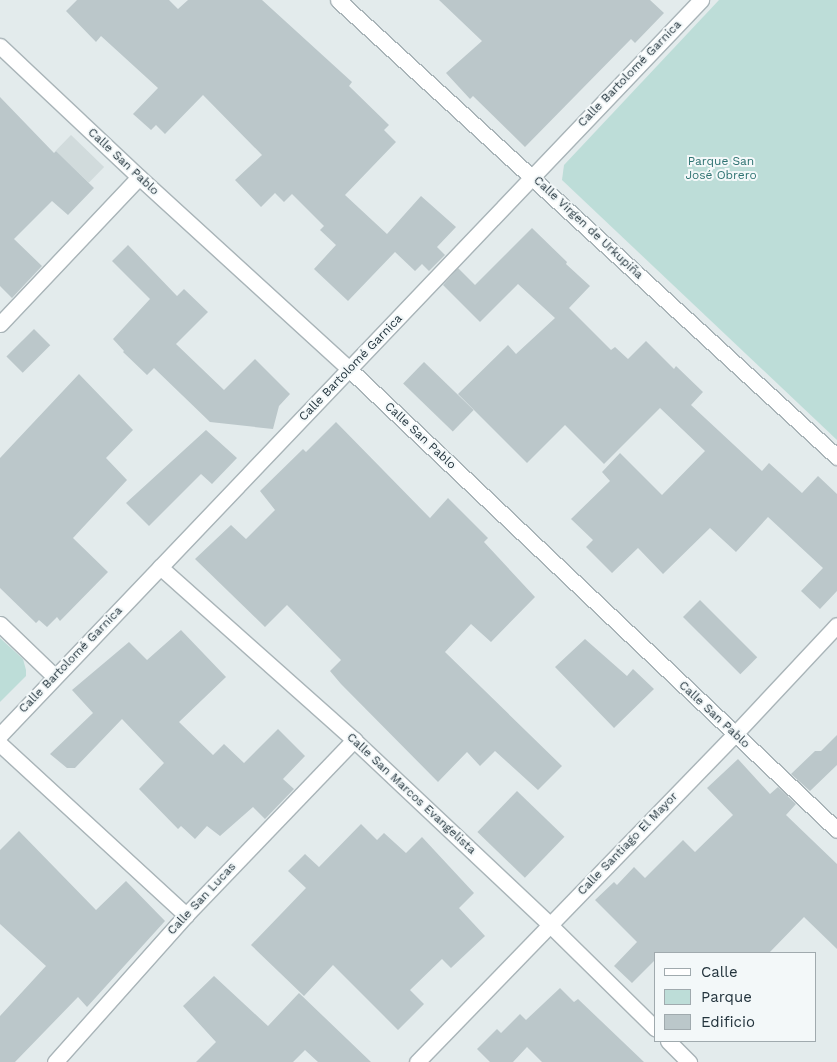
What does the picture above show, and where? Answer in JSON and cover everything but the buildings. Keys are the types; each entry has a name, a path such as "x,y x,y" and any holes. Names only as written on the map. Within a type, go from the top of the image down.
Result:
{"street":[{"name":"Calle Virgen de Urkupiña","path":"338,0 837,457"},
{"name":"Calle Bartolomé Garnica","path":"0,735 54,676 350,369 701,0"},
{"name":"Calle San Pablo","path":"0,46 138,177 350,369 837,830"},
{"path":"0,324 138,177"},
{"name":"Calle San Marcos Evangelista","path":"160,567 354,740 550,924 654,1027"},
{"path":"0,624 54,676"},
{"name":"Calle Santiago El Mayor","path":"417,1062 735,734 837,625"},
{"name":"Calle San Lucas","path":"55,1062 186,915 354,740"},
{"path":"0,744 186,915"},
{"path":"669,1042 689,1062"}],"shaded area":[{"path":"71,135 104,167 89,183 56,151"}],"green space":[{"name":"Parque San José Obrero","path":"719,0 837,0 837,440 562,180 564,165"},
{"path":"0,638 23,659 26,676 0,702"}]}
